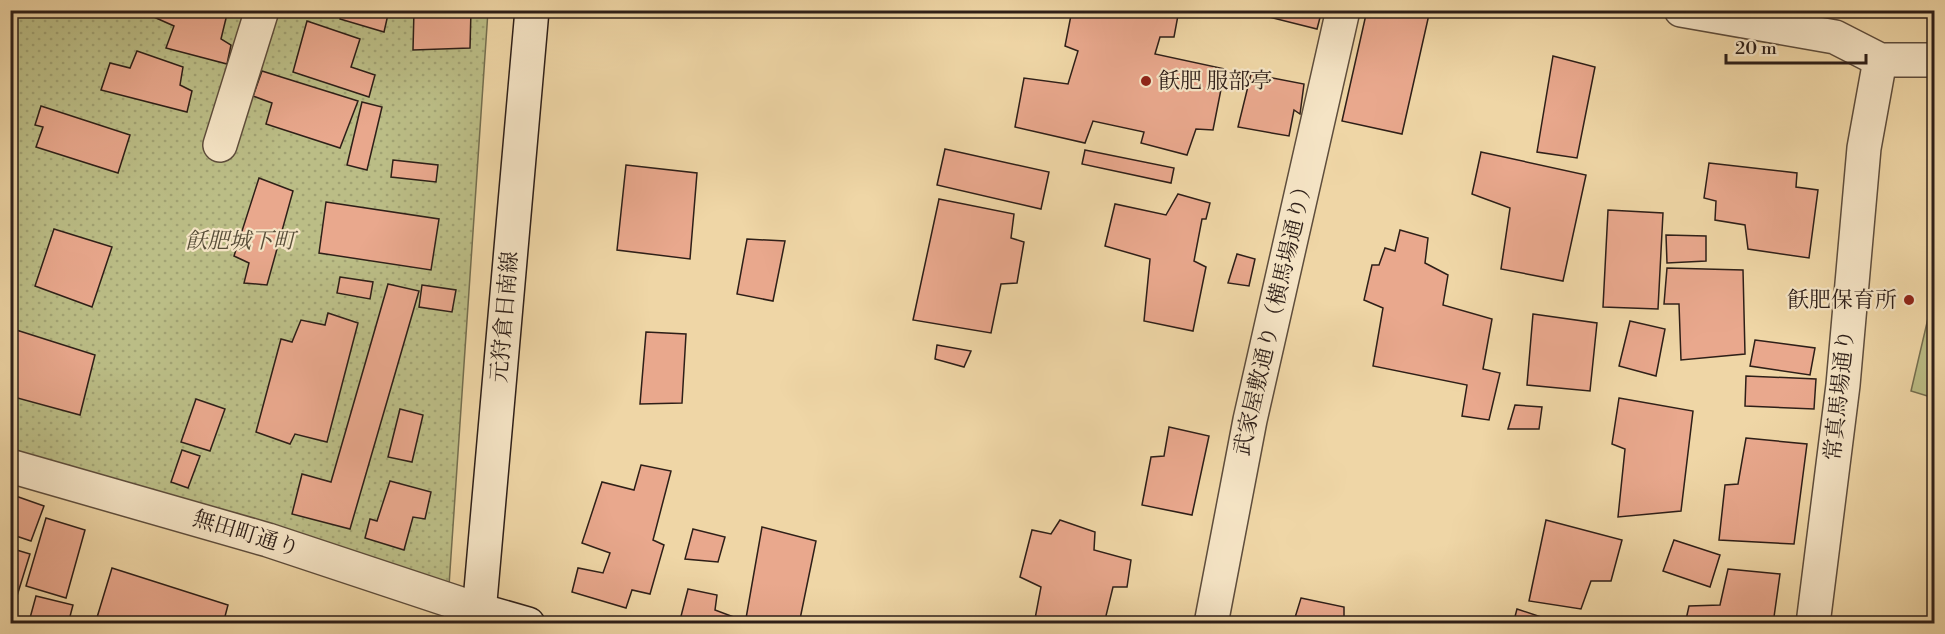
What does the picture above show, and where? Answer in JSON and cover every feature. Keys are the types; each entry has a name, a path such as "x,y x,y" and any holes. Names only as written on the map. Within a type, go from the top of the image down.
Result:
{"street":[{"path":"220,145 262,10"},
{"name":"元狩倉日南線","path":"479,617 532,10"},
{"name":"武家屋敷通り（横馬場通り）","path":"1211,624 1250,420 1344,10"},
{"path":"1681,10 1835,38 1880,60 1935,60"},
{"name":"常真馬場通り","path":"1813,624 1843,385 1864,148 1880,60"},
{"name":"無田町通り","path":"10,466 268,540 479,617 528,624"}],"green space":[{"name":"飫肥城下町","path":"10,11 488,11 448,600 11,466"},
{"path":"1929,314 1934,316 1934,398 1911,391"}],"building":[{"path":"16,10 37,10 34,17"},
{"path":"138,10 228,10 221,39 231,45 227,64 166,48 174,26"},
{"path":"342,10 389,10 384,32 340,19"},
{"path":"414,10 471,10 470,48 413,50"},
{"name":"飫肥 服部亭","path":"1072,10 1179,10 1174,37 1160,37 1155,54 1225,69 1213,130 1196,129 1187,155 1141,143 1144,132 1093,121 1085,143 1015,127 1024,78 1068,84 1078,51 1065,46"},
{"path":"1262,10 1322,10 1317,29 1261,15"},
{"path":"1367,10 1430,10 1402,134 1342,121"},
{"path":"307,21 360,39 351,67 375,75 369,97 293,72"},
{"path":"137,51 183,67 180,85 192,91 187,112 101,90 110,63 130,68"},
{"path":"1553,56 1595,67 1577,158 1537,152"},
{"path":"262,71 358,101 340,148 266,124 272,103 253,96"},
{"path":"1251,74 1304,84 1300,114 1294,110 1289,136 1238,127"},
{"path":"10,92 17,94 10,117"},
{"path":"362,102 382,107 367,170 347,165"},
{"path":"41,106 130,135 118,173 36,147 43,127 35,125"},
{"path":"945,149 1049,172 1041,209 937,185"},
{"path":"1085,150 1174,168 1171,183 1082,164"},
{"path":"1481,152 1586,175 1563,281 1501,269 1510,208 1472,194"},
{"path":"393,160 438,165 436,182 391,177"},
{"path":"1709,163 1797,173 1796,187 1818,190 1809,258 1748,249 1745,225 1715,220 1716,201 1704,198"},
{"path":"626,165 697,173 690,259 617,250"},
{"path":"259,178 293,191 267,285 244,283 249,263 234,256"},
{"path":"1178,194 1210,203 1206,219 1202,219 1194,261 1206,267 1193,331 1144,321 1150,259 1105,246 1115,204 1166,215"},
{"path":"939,199 1014,214 1011,238 1024,242 1017,283 1001,284 991,333 913,320"},
{"path":"326,202 439,219 431,270 319,253"},
{"path":"1608,210 1663,213 1658,309 1603,307"},
{"path":"54,229 112,247 92,307 35,286"},
{"path":"1400,230 1428,238 1425,263 1448,275 1443,305 1492,319 1483,369 1500,373 1489,420 1462,416 1467,385 1373,366 1383,308 1364,300 1372,265 1379,265 1385,248 1395,251"},
{"path":"1666,235 1706,236 1706,261 1667,263"},
{"path":"747,239 785,241 773,301 737,294"},
{"path":"1237,254 1255,259 1249,286 1228,283"},
{"path":"1667,268 1743,270 1745,354 1681,360 1679,304 1664,304"},
{"path":"340,277 373,282 370,299 337,293"},
{"path":"388,284 419,291 350,529 292,514 302,474 331,482"},
{"path":"422,285 456,290 452,312 419,307"},
{"path":"328,313 358,323 327,442 295,434 290,444 256,432 281,339 292,342 301,320 325,325"},
{"path":"1533,314 1597,323 1590,391 1527,385"},
{"path":"1630,321 1665,329 1656,376 1619,366"},
{"path":"10,328 95,355 80,415 10,396"},
{"path":"646,332 686,334 682,403 640,404"},
{"path":"1755,340 1815,348 1810,375 1750,366"},
{"path":"937,345 971,351 964,367 935,359"},
{"path":"1746,376 1816,379 1814,409 1745,406"},
{"path":"1619,398 1693,411 1681,511 1618,517 1625,449 1612,444"},
{"path":"196,399 225,409 210,451 181,442"},
{"path":"1515,405 1542,407 1539,429 1508,429"},
{"path":"400,409 423,415 412,462 388,457"},
{"path":"1169,427 1209,436 1192,515 1142,505 1151,457 1164,456"},
{"path":"1746,438 1807,444 1794,544 1719,540 1725,485 1738,484"},
{"path":"182,450 200,456 188,488 171,482"},
{"path":"641,465 671,471 653,540 664,545 650,594 632,590 626,608 572,592 578,568 603,573 610,553 582,543 602,482 634,490"},
{"path":"390,481 431,492 425,519 413,517 404,550 365,538 370,519 377,521"},
{"path":"10,494 44,506 31,541 10,534"},
{"path":"46,518 85,530 66,598 26,586"},
{"path":"1060,520 1095,532 1094,550 1131,560 1127,587 1113,587 1104,624 1034,624 1041,587 1020,577 1032,530 1051,534"},
{"path":"1546,520 1622,540 1611,581 1591,581 1581,609 1529,601"},
{"path":"762,527 816,541 799,624 745,624"},
{"path":"693,529 725,537 718,562 685,559"},
{"path":"1674,540 1720,555 1710,587 1663,571"},
{"path":"10,548 30,554 12,612 10,612"},
{"path":"112,568 228,605 223,624 95,624"},
{"path":"1728,569 1780,574 1773,624 1685,624 1689,606 1720,605"},
{"path":"688,589 717,595 715,610 739,619 738,624 679,624"},
{"path":"36,596 73,605 68,624 54,624 30,618"},
{"path":"1301,598 1344,607 1344,624 1293,624"},
{"path":"1517,609 1562,624 1513,624"}],"place":[{"name":"飫肥 服部亭","path":"1146,81"},
{"name":"飫肥保育所","path":"1909,300"}]}
